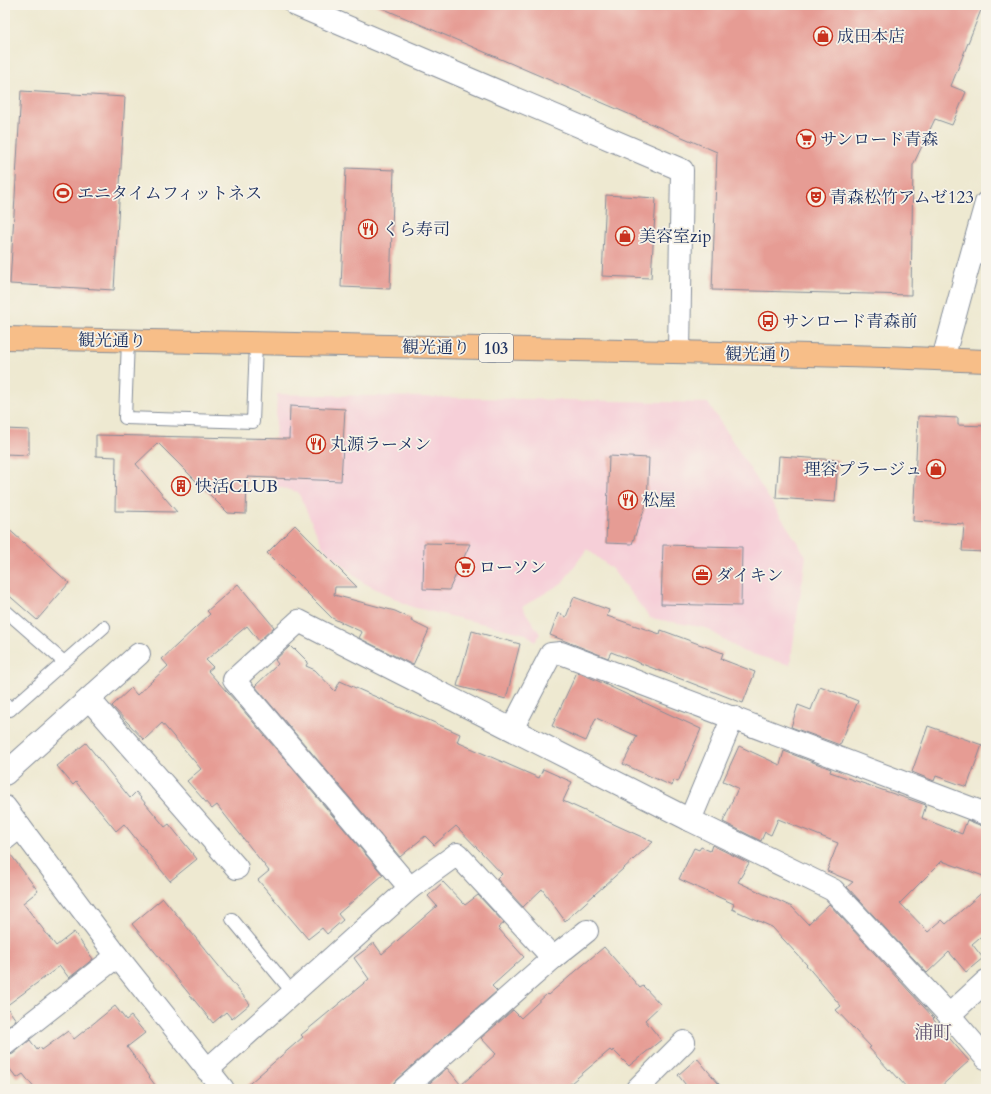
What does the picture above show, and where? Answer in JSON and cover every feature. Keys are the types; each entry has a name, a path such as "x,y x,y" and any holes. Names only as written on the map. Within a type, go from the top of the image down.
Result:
{"highway":[{"name":"観光通り","path":"5,338 679,352 986,361"}],"street":[{"path":"296,5 682,170 679,352"},
{"path":"943,359 986,203"},
{"path":"410,888 234,680 299,621 690,820 833,890 986,1058"},
{"path":"512,729 551,654 561,653 986,814"},
{"path":"5,774 139,654"},
{"path":"89,699 237,868"},
{"path":"690,820 732,717"},
{"path":"5,807 13,833 117,956 213,1082 293,993 410,888 457,854 553,958"},
{"path":"404,1089 587,930"},
{"path":"5,1044 117,956"},
{"path":"948,1015 986,981"},
{"path":"640,1088 684,1042"}],"lane":[{"path":"128,340 125,418 254,422 256,343"},
{"path":"5,613 7,612 64,662"},
{"path":"5,703 10,710 104,627"},
{"path":"232,918 293,993"}],"shaded area":[{"path":"277,394 708,403 806,556 790,665 742,651 706,628 650,618 612,569 587,549 562,583 522,607 540,634 535,642 526,634 412,607 362,582 323,547 298,492 273,486"}],"building":[{"name":"サンロード青森","path":"375,5 983,5 951,86 966,92 952,125 935,119 913,165 911,295 712,290 717,152"},
{"path":"21,91 125,97 114,290 10,284"},
{"name":"くら寿司","path":"346,168 394,170 390,289 341,287"},
{"path":"606,195 656,198 651,278 602,276"},
{"name":"快活CLUB","path":"290,406 345,409 341,481 247,477 246,514 228,513 158,443 136,464 177,512 115,511 116,457 96,456 96,435 289,439"},
{"path":"918,416 958,418 958,425 986,426 986,552 962,551 964,524 913,521"},
{"path":"5,429 29,430 29,455 5,454"},
{"name":"松屋","path":"609,456 649,458 647,502 632,544 606,543"},
{"path":"779,456 838,460 835,502 776,498"},
{"path":"295,525 357,587 335,587 334,595 395,611 412,619 411,621 429,630 413,665 359,638 362,632 332,618 267,553"},
{"path":"5,526 69,583 37,620 5,592"},
{"path":"424,543 470,544 449,590 423,589"},
{"name":"ダイキン","path":"663,545 742,547 741,606 661,604"},
{"path":"238,584 274,627 259,641 247,626 206,660 213,667 208,671 383,875 338,914 343,920 327,934 322,928 308,939 258,880 269,871 217,805 212,809 187,781 201,769 162,723 144,740 112,706 131,688 137,695 168,666 162,659 210,614 207,611"},
{"path":"574,597 609,610 607,616 660,634 661,630 723,653 721,659 755,672 743,703 611,652 608,658 550,635 558,613 566,617"},
{"path":"472,631 520,644 506,699 457,686"},
{"path":"290,646 308,662 306,666 315,670 335,691 340,681 460,734 457,742 539,778 543,769 572,782 563,801 653,842 565,921 542,889 523,907 497,879 502,874 456,826 434,845 425,836 400,857 255,686 278,664 275,660"},
{"path":"577,672 701,729 678,782 674,780 672,786 623,764 637,736 596,718 586,741 552,726"},
{"path":"820,686 858,701 840,745 791,727 798,705 811,710"},
{"path":"928,726 982,745 967,787 936,776 934,781 912,772"},
{"path":"86,743 130,798 136,792 165,827 169,824 197,859 170,881 124,824 116,831 76,782 73,785 57,766"},
{"path":"739,746 780,765 784,751 831,769 830,772 926,805 922,818 962,834 967,820 982,826 986,826 986,877 942,861 900,903 928,932 942,920 946,924 986,889 986,932 972,944 983,958 966,972 949,952 927,973 847,887 853,882 827,871 838,843 778,819 771,835 765,832 761,841 723,822 738,788 723,781"},
{"path":"712,845 749,863 738,882 792,907 808,924 829,904 934,1018 933,1019 969,1061 938,1089 908,1089 890,1069 889,1070 869,1048 871,1047 836,1010 841,1006 807,965 772,927 732,909 734,904 679,879 694,848 699,850 701,847 710,851"},
{"path":"5,851 8,851 38,891 23,903 56,946 74,932 93,959 69,978 60,966 6,1006 16,1020 5,1028"},
{"path":"443,882 465,905 478,895 504,923 498,928 524,957 492,986 497,991 396,1080 392,1085 392,1089 243,1089 303,1037 301,1035 369,979 354,958 374,943 382,954 437,906 428,896"},
{"path":"163,898 250,1004 232,1019 226,1012 213,1023 132,924"},
{"path":"604,947 640,988 643,986 661,1005 645,1020 661,1040 629,1066 613,1050 612,1052 610,1050 564,1089 423,1089 447,1068 461,1085 496,1054 481,1038 513,1010 521,1018 547,994 548,995"},
{"path":"115,1006 126,1020 131,1016 145,1033 127,1047 158,1089 35,1089 23,1074 17,1078 5,1063 5,1056 13,1054 30,1040 37,1050 40,1047 42,1050 68,1031 74,1039"},
{"path":"697,1058 723,1089 689,1089 678,1075"}],"place":[{"name":"成田本店","path":"823,36"},
{"name":"サンロード青森","path":"806,139"},
{"name":"エニタイムフィットネス","path":"63,193"},
{"name":"青森松竹アムゼ123","path":"816,197"},
{"name":"くら寿司","path":"368,229"},
{"name":"美容室zip","path":"625,236"},
{"name":"サンロード青森前","path":"768,321"},
{"name":"丸源ラーメン","path":"316,444"},
{"name":"理容プラージュ","path":"936,469"},
{"name":"快活CLUB","path":"181,486"},
{"name":"松屋","path":"628,500"},
{"name":"ローソン","path":"465,567"},
{"name":"ダイキン","path":"702,575"}],"district":[{"name":"浦町","path":"933,1032"}]}
